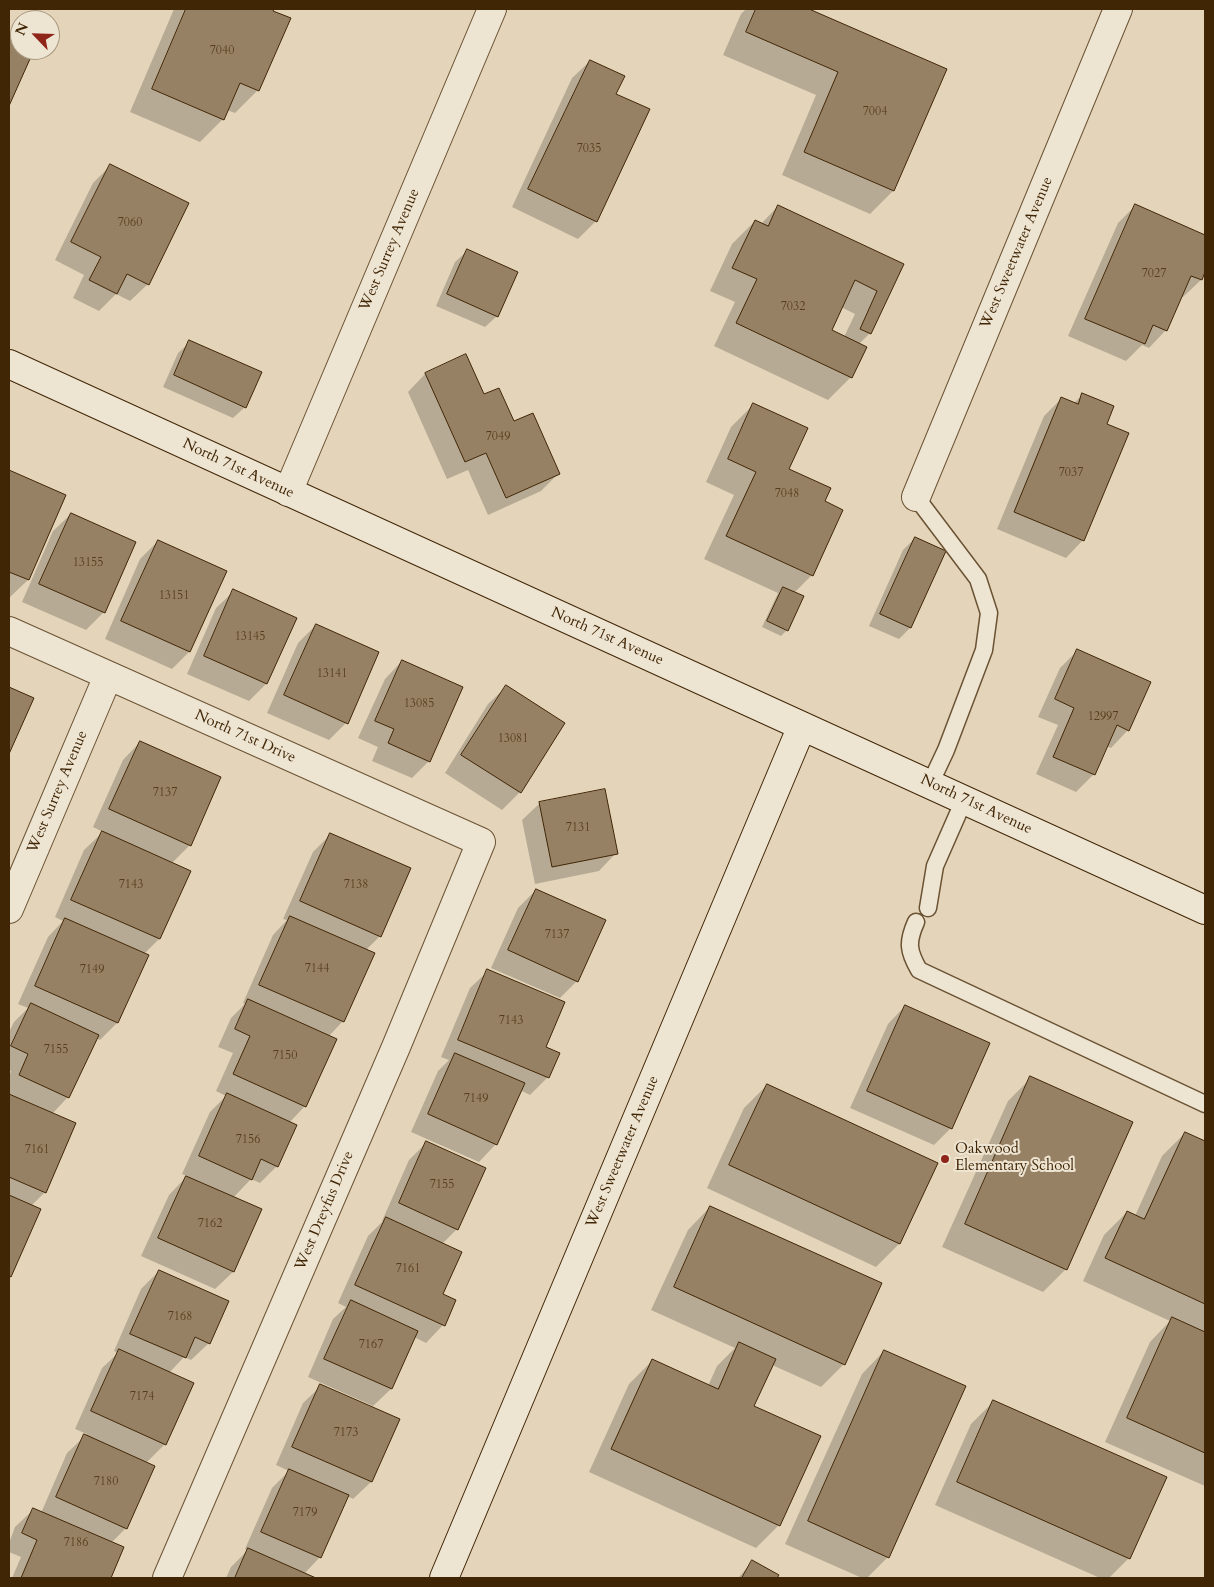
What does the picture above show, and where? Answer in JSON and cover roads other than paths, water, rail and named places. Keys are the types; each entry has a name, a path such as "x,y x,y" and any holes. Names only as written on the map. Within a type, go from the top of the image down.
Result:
{"street":[{"name":"West Surrey Avenue","path":"288,492 492,9"},
{"name":"West Sweetwater Avenue","path":"916,497 1118,9"},
{"name":"North 71st Avenue","path":"9,364 1205,910"},
{"name":"North 71st Drive","path":"9,631 481,842"},
{"name":"West Surrey Avenue","path":"9,909 108,676"},
{"name":"West Sweetwater Avenue","path":"444,1578 802,726"},
{"name":"West Dreyfus Drive","path":"167,1578 396,1047 481,842"}],"lane":[{"path":"916,497 978,579 989,613 984,650 946,750 930,784"},
{"path":"928,908 935,866 964,800"},
{"path":"916,922 909,936 910,956 919,970 1205,1104"}],"place":[{"name":"Oakwood Elementary School","path":"945,1159"}]}
